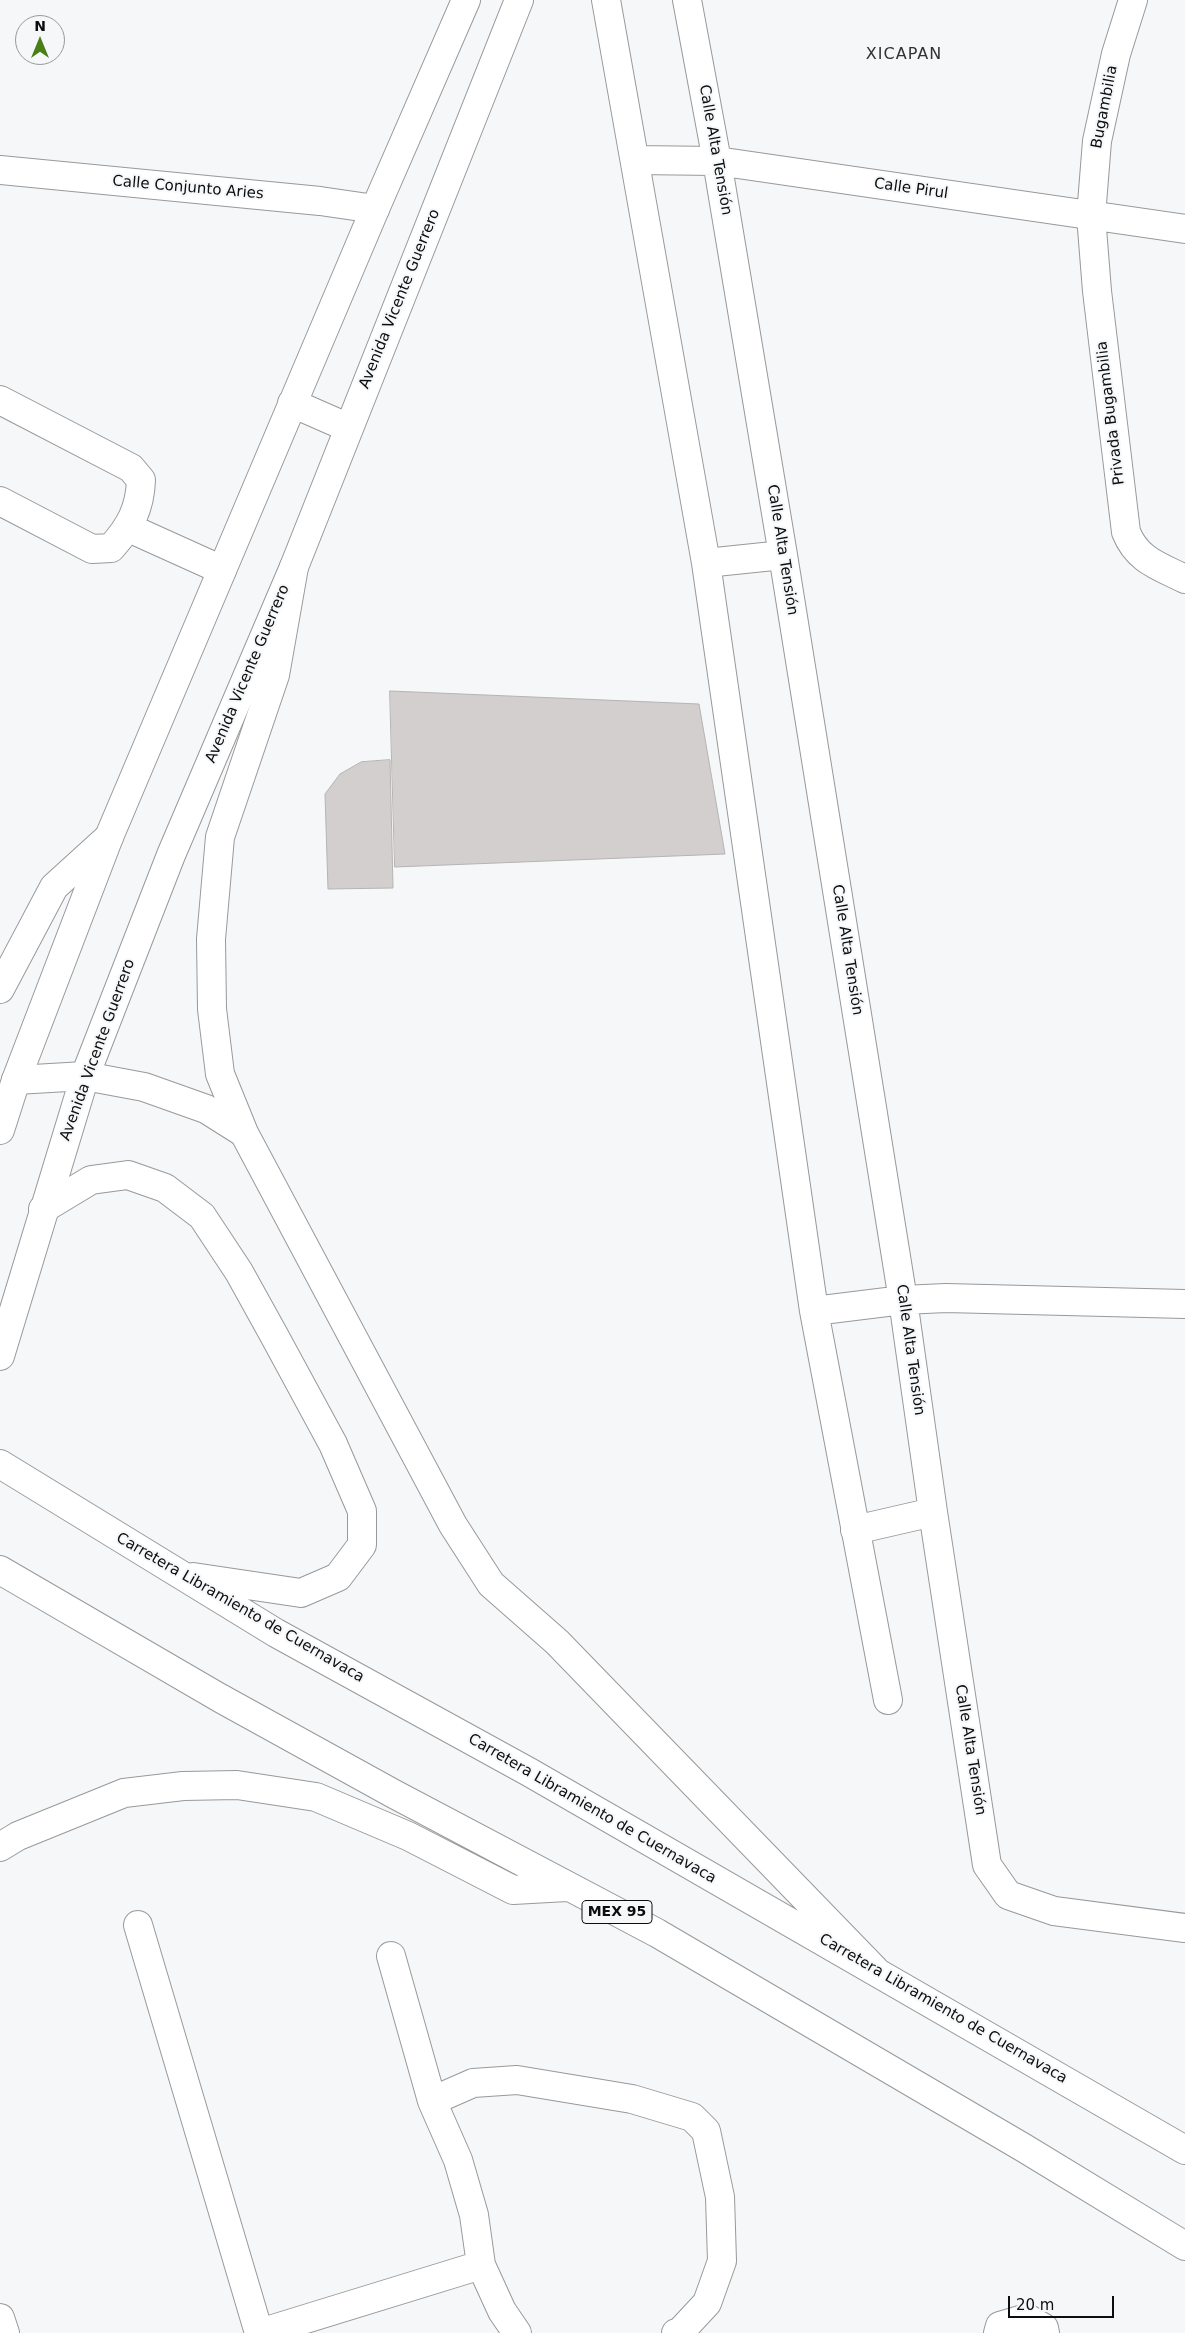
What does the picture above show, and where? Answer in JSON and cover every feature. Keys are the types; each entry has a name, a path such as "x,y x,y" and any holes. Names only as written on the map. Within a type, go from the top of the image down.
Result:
{"main road":[{"path":"0,1130 16,1080 109,837 375,209 466,0"},
{"name":"Avenida Vicente Guerrero","path":"0,1356 43,1208 85,1076 171,855 294,567 519,0"},
{"path":"606,0 706,563 814,1311 888,1700"},
{"name":"Calle Alta Tensión","path":"687,0 717,161 783,555 903,1300 933,1512 987,1865 1008,1895 1054,1911 1185,1928"},
{"name":"Bugambilia","path":"1091,216 1097,141 1116,54 1133,0"},
{"name":"Calle Pirul","path":"635,160 717,161 1185,229"},
{"name":"Calle Conjunto Aries","path":"0,170 320,201 375,209"},
{"name":"Privada Bugambilia","path":"1091,216 1097,291 1126,532 1131,546 1146,560 1185,579"},
{"path":"0,400 131,468 141,480 140,494 129,528 111,548 92,549 0,501"},
{"path":"292,404 349,428"},
{"path":"129,528 222,570"},
{"path":"706,563 783,555"},
{"path":"294,567 275,675 220,837 211,939 212,1009 220,1074 244,1133 453,1525 491,1584 557,1642 875,1970"},
{"path":"0,989 54,887 109,837"},
{"path":"16,1080 85,1076 144,1087 206,1109 244,1133"},
{"path":"43,1208 91,1180 128,1175 165,1188 202,1216 239,1272 266,1320 333,1444 362,1511 362,1546 338,1577 301,1593 181,1575"},
{"path":"814,1311 903,1300 946,1298 1185,1304"},
{"name":"Carretera Libramiento de Cuernavaca","path":"0,1464 276,1633 529,1772 1185,2150"},
{"path":"855,1530 933,1512"},
{"name":"MEX 95","path":"0,1570 220,1698 657,1933 1016,2143 1185,2246"},
{"path":"0,1847 18,1836 124,1793 183,1786 237,1785 316,1797 408,1836 513,1890 568,1886"},
{"path":"138,1925 260,2333 481,2265"},
{"path":"391,1956 432,2101 458,2160 474,2215 481,2265 502,2311 517,2333"},
{"path":"432,2101 473,2083 517,2080 632,2099 692,2117 706,2131 720,2197 722,2261 707,2303 676,2333"},
{"path":"0,2318 5,2333"},
{"path":"998,2333 1000,2326 1036,2326"}],"building":[{"path":"390,691 699,704 725,854 395,867"},
{"path":"390,760 393,888 328,889 325,794 340,774 361,762"}],"district":[{"name":"XICAPAN","path":"904,55"}]}
